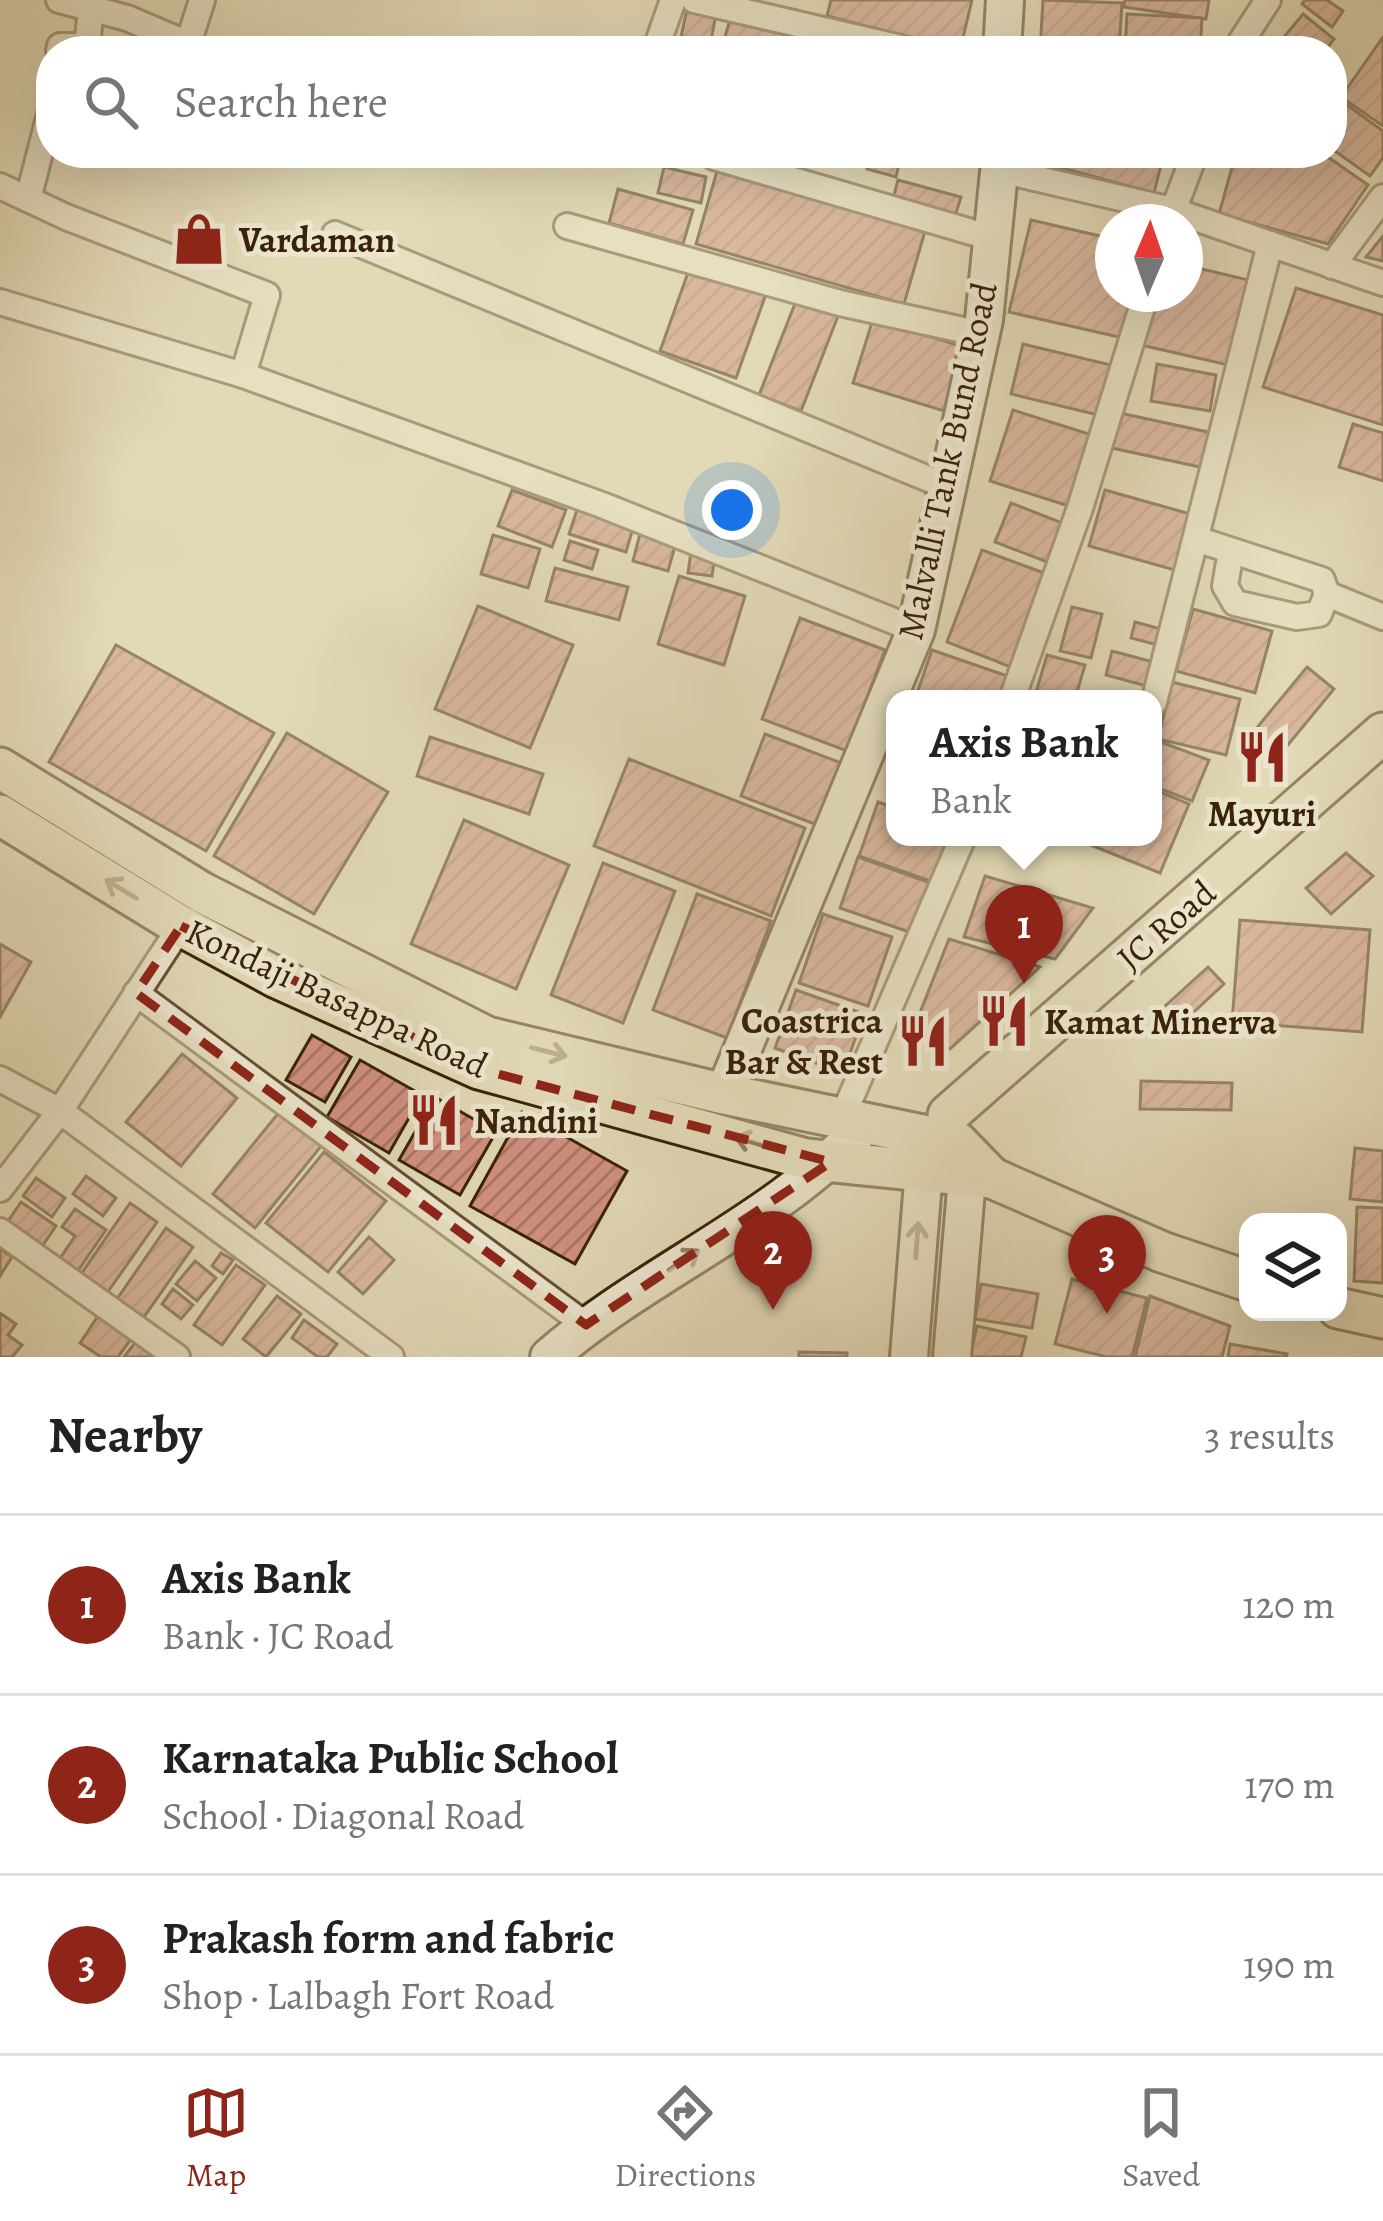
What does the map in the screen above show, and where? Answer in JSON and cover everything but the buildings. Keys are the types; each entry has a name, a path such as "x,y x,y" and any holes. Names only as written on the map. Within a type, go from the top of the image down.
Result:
{"main road":[{"name":"JC Road","path":"946,1156 1383,734"},
{"name":"Kondaji Basappa Road","path":"0,768 201,892 403,998 487,1036 854,1121 946,1156"},
{"name":"Kondaji Basappa Road","path":"0,815 181,926 277,978 479,1069 831,1162 946,1156"},
{"path":"946,1156 1162,1252 1239,1277"},
{"path":"1347,1310 1383,1318"}],"street":[{"path":"58,0 170,36"},
{"path":"199,36 202,0"},
{"path":"660,36 673,0"},
{"path":"694,0 849,36"},
{"path":"1003,36 1005,0"},
{"path":"1245,36 1268,0"},
{"path":"88,36 91,9"},
{"path":"28,199 36,168"},
{"path":"752,168 992,238"},
{"name":"Malvalli Tank Bund Road","path":"891,690 916,630 981,334 999,168"},
{"path":"1019,168 1132,204"},
{"path":"1175,204 1189,168"},
{"path":"0,186 267,295 243,374"},
{"path":"1332,266 1383,197"},
{"path":"1203,225 1383,283"},
{"path":"567,226 840,303 981,334"},
{"path":"335,234 947,487"},
{"path":"1157,690 1270,244"},
{"path":"0,302 243,374 602,505 916,630"},
{"path":"1015,690 1080,508 1140,312"},
{"path":"1196,539 1322,580 1327,594 1319,614 1297,616 1235,603 1225,586 1232,551"},
{"path":"1327,594 1383,617"},
{"name":"Malvalli Tank Bund Road","path":"724,1094 886,702"},
{"path":"549,1357 586,1325 831,1162 854,1121 960,846"},
{"path":"0,1190 60,1111 181,926"},
{"path":"136,994 586,1325"},
{"path":"0,1079 60,1111 391,1357"},
{"path":"909,1357 946,1156"},
{"path":"946,1156 952,1357"},
{"path":"0,1231 177,1357"}],"highlighted area":[{"path":"181,926 479,1069 831,1162 586,1325 136,993"}],"place":[{"name":"Vardaman","path":"199,239"},
{"name":"Mayuri","path":"1262,757"},
{"name":"Axis Bank","path":"1024,984"},
{"name":"Kamat Minerva","path":"1004,1021"},
{"name":"Coastrica Bar & Rest","path":"923,1041"},
{"name":"Nandini","path":"434,1120"},
{"name":"Karnataka Public School","path":"773,1310"},
{"name":"Prakash form and fabric","path":"1107,1314"}]}
